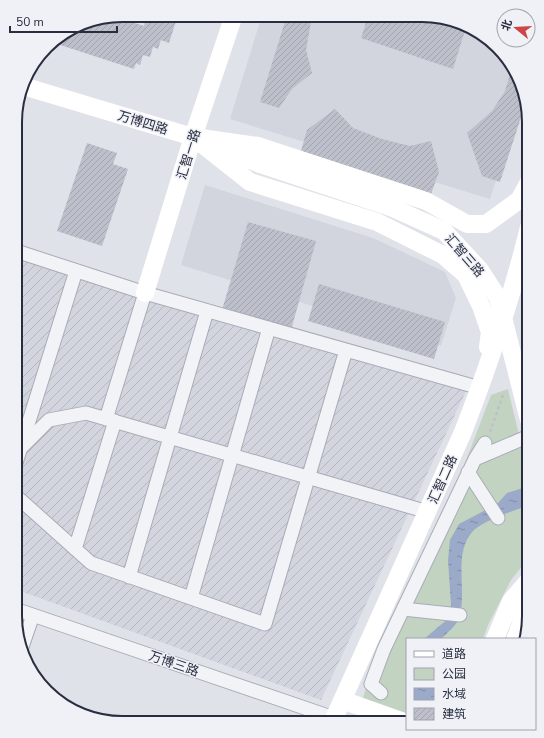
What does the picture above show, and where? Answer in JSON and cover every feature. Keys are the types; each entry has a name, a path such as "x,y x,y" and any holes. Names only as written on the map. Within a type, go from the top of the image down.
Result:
{"street":[{"name":"汇智一路","path":"145,293 193,137 232,22"},
{"name":"万博四路","path":"28,88 193,137 260,164"},
{"path":"193,137 258,146 426,201 467,224 486,224 519,200 522,195"},
{"path":"22,253 145,293 480,388 490,332 481,306 466,275 443,255 377,222 250,182 193,137"},
{"name":"汇智三路","path":"260,164 393,208 444,231 480,270 498,298 522,392"},
{"name":"汇智二路","path":"335,716 464,432 480,388 522,256"},
{"path":"22,436 76,271"},
{"path":"76,549 145,293"},
{"path":"130,577 207,311"},
{"path":"191,598 269,328"},
{"path":"22,501 91,563 265,624 346,350"},
{"path":"22,444 49,420 86,413 428,512"},
{"path":"475,459 522,439"},
{"path":"381,693 371,684 403,609 468,472 485,443"},
{"path":"468,472 498,518"},
{"path":"495,638 511,601 522,588"},
{"path":"403,609 454,614"},
{"name":"万博三路","path":"22,611 322,716"},
{"path":"25,639 33,615"},
{"path":"515,638 522,622"},
{"path":"342,700 389,716"}],"path":[{"path":"485,443 505,393 504,387"}],"shaded area":[{"path":"260,22 422,22 448,25 466,32 478,39 497,56 512,78 519,96 520,104 490,199 230,119"},
{"path":"205,185 373,238 445,272 456,298 441,346 181,265"},
{"path":"22,254 467,389 321,700 22,592"}],"green space":[{"path":"508,389 522,448 522,567 511,580 488,625 483,638 406,638 406,716 357,716 378,650 465,463 491,395"}],"water":[{"path":"522,488 522,508 484,523 473,531 463,550 462,596 458,621 442,638 425,638 449,618 451,605 448,560 450,540 459,524 497,504 507,493"}],"building":[{"path":"132,22 144,26 145,22 176,22 169,43 161,40 158,49 153,47 150,57 143,55 140,65 136,63 134,69 59,45 78,32 102,24"},
{"path":"285,22 311,22 306,50 312,73 292,89 279,108 260,102"},
{"path":"366,22 435,23 448,25 465,32 453,69 361,38"},
{"path":"510,74 519,96 522,116 500,182 482,176 467,133 492,111 505,91"},
{"path":"335,109 353,128 382,139 410,146 431,141 439,172 431,194 301,151 307,130"},
{"path":"87,143 117,153 113,164 128,169 102,246 57,231"},
{"path":"248,222 316,241 291,330 222,310"},
{"path":"319,284 445,322 434,359 308,321"}],"tunnel":[{"path":"507,638 522,608"}]}
